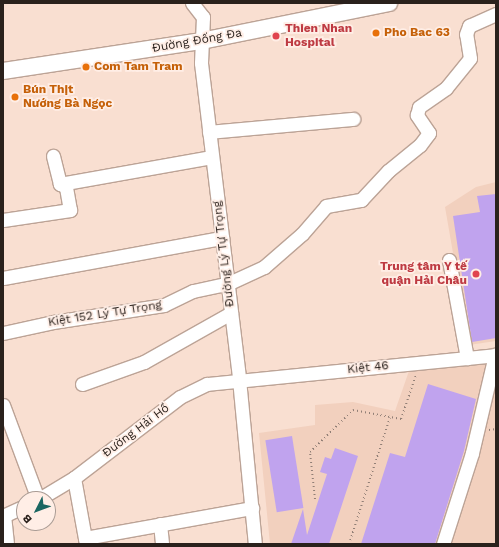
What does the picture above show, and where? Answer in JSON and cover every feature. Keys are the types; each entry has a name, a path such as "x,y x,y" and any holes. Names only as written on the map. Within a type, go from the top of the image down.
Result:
{"main road":[{"name":"Đường Đống Đa","path":"3,71 201,41 389,3"}],"street":[{"name":"Đường Lý Tự Trọng","path":"192,3 203,17 201,41 209,132 239,379 255,544"},
{"name":"Kiệt 152 Lý Tự Trọng","path":"3,333 53,322 164,305 201,288 228,284 264,267 302,234 326,206 361,200 388,171 420,144 429,133 417,115 419,107 446,88 470,58 466,34 469,26 496,14"},
{"path":"209,132 353,119"},
{"path":"3,220 70,210 66,188 60,184 53,156"},
{"path":"60,184 212,157"},
{"path":"3,278 222,238"},
{"path":"450,260 467,358"},
{"path":"82,384 144,362 231,313"},
{"name":"Kiệt 46","path":"239,379 260,379 467,358 495,359"},
{"path":"443,544 472,452 495,359"},
{"name":"Đường Hải Hồ","path":"52,491 74,478 189,392 206,384 239,379"},
{"name":"Đường Hải Hồ","path":"3,405 35,491"},
{"path":"74,478 86,541 160,524 252,508"},
{"path":"7,544 4,516 16,510"},
{"path":"160,524 162,544"}],"path":[{"path":"315,499 310,452 353,410 401,419 416,374 424,373"},
{"path":"348,544 390,417"}],"shaded area":[{"name":"Trung tâm Y tế quận Hải Châu","path":"496,182 496,341 469,345 445,207 476,187"},
{"path":"496,360 496,544 270,544 259,433 315,425 315,405 353,402 395,411 410,368"}],"building":[{"name":"Trung tâm Y tế quận Hải Châu","path":"496,194 496,338 472,342 453,216 480,212 477,196"},
{"path":"428,384 476,399 464,451 435,544 361,544 390,453 405,457"},
{"path":"292,436 303,508 277,512 265,440"},
{"path":"335,448 358,456 329,544 291,544 303,509 307,535 327,474 320,472 325,457 331,459"}],"place":[{"name":"Pho Bac 63","path":"376,33"},
{"name":"Thien Nhan Hospital","path":"276,36"},
{"name":"Com Tam Tram","path":"86,67"},
{"name":"Bún Thịt Nướng Bà Ngọc","path":"15,97"},
{"name":"Trung tâm Y tế quận Hải Châu","path":"476,274"}]}
